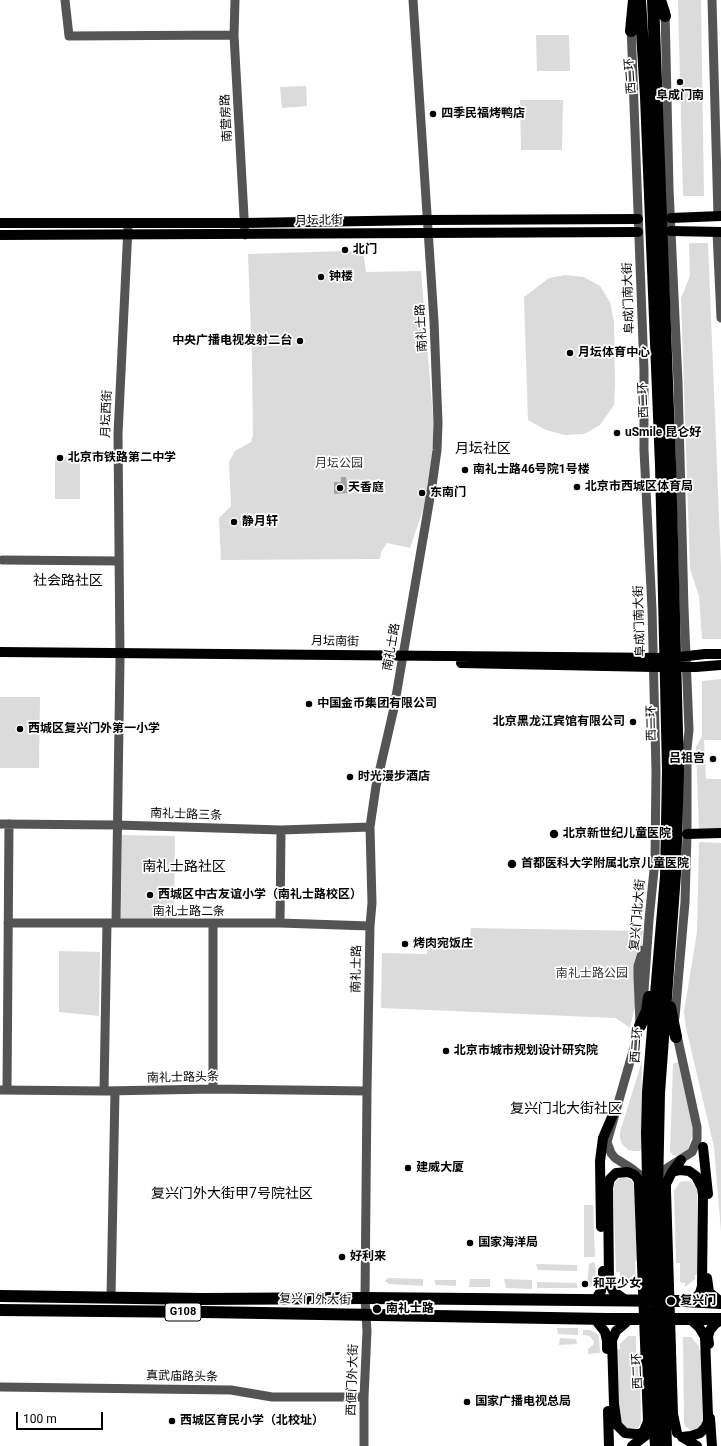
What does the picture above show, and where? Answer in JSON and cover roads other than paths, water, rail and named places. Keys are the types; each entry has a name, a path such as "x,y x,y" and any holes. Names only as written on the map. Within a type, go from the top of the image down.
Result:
{"highway":[{"path":"631,31 634,0"},
{"name":"西二环","path":"640,0 651,96 669,449 673,770 676,874 648,1092 647,1133 653,1192 666,1446"},
{"name":"西二环","path":"651,96 653,0"},
{"path":"660,0 665,16"},
{"path":"640,1026 647,1011 650,989 662,980 676,1037"},
{"name":"西二环","path":"653,1192 653,1403 656,1446"},
{"name":"复兴门外大街","path":"0,1296 202,1299 366,1298 684,1301 721,1303"},
{"name":"复兴门外大街","path":"0,1310 721,1320"}],"main road":[{"path":"671,218 719,216"},
{"name":"月坛北街","path":"0,224 638,219"},
{"path":"671,231 719,232"},
{"name":"月坛北街","path":"0,235 638,232"},
{"name":"月坛南街","path":"0,652 120,656 686,662"},
{"path":"686,662 721,654"},
{"name":"月坛南街","path":"0,658 120,656"},
{"path":"686,662 721,665"},
{"path":"688,834 721,833"},
{"path":"589,1301 596,1299 598,1296 601,1291 603,1280 599,1173 603,1138 615,1110"},
{"path":"703,1147 708,1195 707,1286 713,1297 721,1303"},
{"path":"680,1435 673,1414 666,1184 672,1172 681,1160"},
{"path":"630,1167 639,1181 640,1194 648,1421 644,1431 640,1434 625,1433 617,1425 614,1404 612,1340 616,1331 635,1319"},
{"path":"672,1172 689,1171 696,1176 700,1181 703,1195 702,1286 700,1293 695,1299 684,1301"},
{"path":"633,1301 613,1291 609,1282 608,1187 610,1179 616,1173 628,1172 637,1178"},
{"path":"594,1318 601,1326 607,1341 609,1446"},
{"path":"680,1435 691,1436 700,1433 708,1422 705,1337 699,1327 690,1319"},
{"path":"712,1446 708,1337 710,1330 721,1320"},
{"path":"632,1446 649,1432 653,1403"},
{"path":"665,1419 680,1435 697,1446"}],"street":[{"path":"64,0 69,36 234,35"},
{"name":"南营房路","path":"235,0 234,35 245,235"},
{"name":"南礼士路","path":"366,1298 367,1091 370,926 372,903 370,827 376,786 394,708 437,450 438,423 434,321 414,0"},
{"name":"阜成门南大街","path":"630,0 644,370 644,450 654,662"},
{"path":"665,0 669,189 678,382 689,730 687,749 688,834 686,971 681,995 675,1010 676,1037 703,1147"},
{"path":"712,0 719,216"},
{"path":"637,190 669,189"},
{"path":"638,219 671,218"},
{"name":"月坛西街","path":"104,1091 117,825 120,656 118,434 129,234 128,224"},
{"path":"638,232 671,231"},
{"path":"719,232 721,318"},
{"path":"2,560 119,561"},
{"path":"652,608 684,608"},
{"path":"668,608 670,662"},
{"name":"复兴门北大街","path":"640,1026 638,966 643,952 645,929 649,920 656,860 654,662"},
{"path":"3,1090 8,923 4,824"},
{"name":"南礼士路三条","path":"4,824 117,825 281,830 370,827"},
{"path":"280,923 281,830"},
{"name":"南礼士路二条","path":"8,923 280,923 370,926"},
{"path":"213,1089 214,924"},
{"path":"640,1026 615,1110 608,1142 609,1149 615,1158 640,1175 653,1192 664,1170 668,1166 681,1160 692,1152 697,1140 697,1127"},
{"name":"南礼士路头条","path":"3,1090 115,1091 213,1089 367,1091"},
{"path":"111,1297 115,1091"},
{"name":"西便门外大街","path":"364,1446 366,1298"},
{"name":"真武庙路头条","path":"0,1387 231,1390 272,1397 364,1397"}],"place":[{"name":"阜成门南","path":"680,82"},
{"name":"四季民福烤鸭店","path":"433,114"},
{"name":"北门","path":"345,250"},
{"name":"钟楼","path":"321,277"},
{"name":"中央广播电视发射二台","path":"300,341"},
{"name":"月坛体育中心","path":"570,353"},
{"name":"uSmile 昆仑好","path":"617,433"},
{"name":"北京市铁路第二中学","path":"60,458"},
{"name":"南礼士路46号院1号楼","path":"465,470"},
{"name":"北京市西城区体育局","path":"577,487"},
{"name":"天香庭","path":"340,488"},
{"name":"东南门","path":"422,493"},
{"name":"静月轩","path":"234,522"},
{"name":"中国金币集团有限公司","path":"309,704"},
{"name":"北京黑龙江宾馆有限公司","path":"633,722"},
{"name":"西城区复兴门外第一小学","path":"20,729"},
{"name":"吕祖宫","path":"713,759"},
{"name":"时光漫步酒店","path":"350,777"},
{"name":"北京新世纪儿童医院","path":"554,834"},
{"name":"首都医科大学附属北京儿童医院","path":"512,864"},
{"name":"西城区中古友谊小学（南礼士路校区）","path":"150,895"},
{"name":"烤肉宛饭庄","path":"405,944"},
{"name":"北京市城市规划设计研究院","path":"446,1051"},
{"name":"建威大厦","path":"408,1168"},
{"name":"国家海洋局","path":"470,1243"},
{"name":"好利来","path":"342,1257"},
{"name":"和平少女","path":"585,1284"},
{"name":"复兴门","path":"671,1301"},
{"name":"南礼士路","path":"377,1309"},
{"name":"国家广播电视总局","path":"467,1402"},
{"name":"西城区育民小学（北校址）","path":"172,1421"}],"district":[{"name":"月坛社区","path":"483,449"},
{"name":"社会路社区","path":"68,581"},
{"name":"南礼士路社区","path":"184,867"},
{"name":"复兴门北大街社区","path":"566,1109"},
{"name":"复兴门外大街甲7号院社区","path":"232,1194"}],"park label":[{"name":"月坛公园","path":"339,464"},
{"name":"南礼士路公园","path":"592,974"}]}
